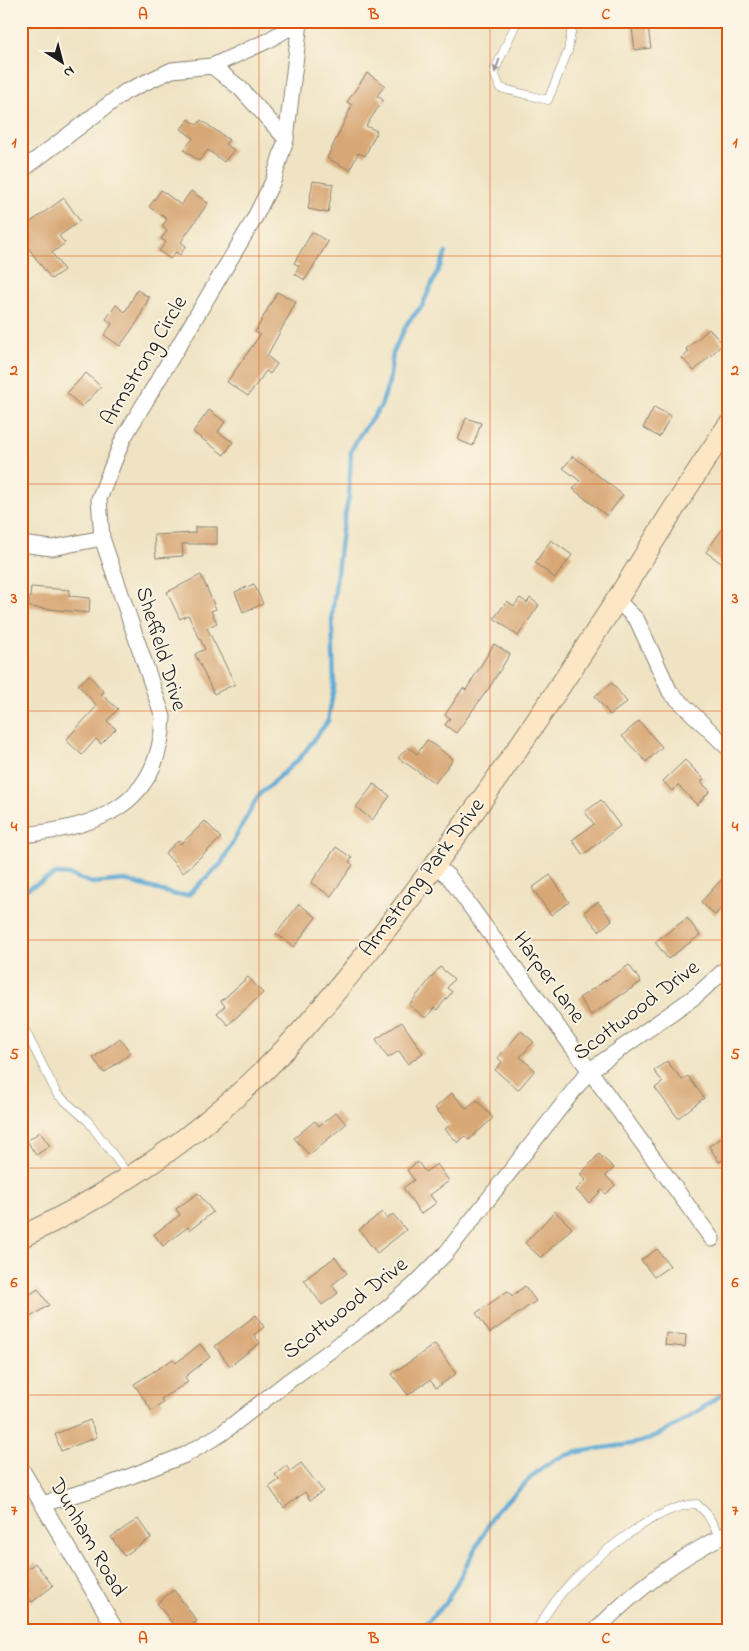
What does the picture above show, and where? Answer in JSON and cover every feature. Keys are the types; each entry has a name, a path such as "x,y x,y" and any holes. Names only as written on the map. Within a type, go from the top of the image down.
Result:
{"main road":[{"name":"Armstrong Park Drive","path":"21,1237 64,1216 169,1150 222,1109 297,1039 436,866 507,765 617,600 728,426"}],"street":[{"name":"Armstrong Circle","path":"21,171 125,92 172,70 212,66 300,22"},
{"name":"Armstrong Circle","path":"102,538 99,499 123,438 253,220 274,181 286,139 300,22"},
{"path":"212,66 240,88 286,139"},
{"path":"21,544 52,548 102,538"},
{"name":"Sheffield Drive","path":"21,835 72,828 114,812 131,798 145,781 155,761 162,740 162,717 158,700 102,538"},
{"path":"617,600 637,620 670,692 728,748"},
{"name":"Harper Lane","path":"436,866 449,877 712,1239"},
{"name":"Scottwood Drive","path":"42,1504 108,1485 185,1455 221,1434 337,1344 378,1316 413,1286 446,1253 589,1071 697,995 728,967"},
{"name":"Dunham Road","path":"21,1468 116,1630"},
{"path":"596,1630 628,1597 670,1566 724,1535"}],"lane":[{"path":"517,21 494,72 500,88 548,100 568,51 573,21"},
{"path":"21,1022 54,1090 62,1101 88,1121 129,1176"},
{"path":"536,1630 561,1594 614,1543 652,1520 684,1504 697,1504 724,1535"}],"building":[{"path":"631,21 647,21 651,48 635,50"},
{"path":"367,73 385,85 377,96 383,100 366,126 377,131 365,156 358,153 350,170 327,158 352,105 347,102"},
{"path":"189,119 197,125 201,120 229,140 225,144 234,150 224,162 208,150 199,161 184,150 193,138 181,129"},
{"path":"313,181 333,184 328,213 308,209"},
{"path":"161,190 181,205 191,191 208,203 181,242 186,246 180,255 176,252 170,259 159,251 166,242 161,239 167,231 162,226 167,219 149,207"},
{"path":"64,198 80,221 59,236 65,243 52,253 64,270 51,279 21,238 21,229"},
{"path":"312,232 328,242 305,280 295,274 299,266 294,263"},
{"path":"137,290 149,297 138,321 120,346 104,335 112,324 106,319 116,305 125,312"},
{"path":"277,292 296,302 267,356 277,364 270,374 266,371 248,396 227,382 260,335 255,332"},
{"path":"709,329 723,344 694,371 682,358 689,352 686,349"},
{"path":"86,373 101,387 82,407 67,393"},
{"path":"654,407 671,416 659,437 643,428"},
{"path":"209,410 225,422 218,432 233,442 224,455 193,432"},
{"path":"466,418 481,423 473,446 458,440"},
{"path":"573,456 623,495 607,516 573,489 580,481 563,468"},
{"path":"728,521 728,568 706,552"},
{"path":"195,527 217,527 217,544 182,544 183,556 156,558 154,535 195,533"},
{"path":"551,540 572,555 555,578 535,563"},
{"path":"201,575 216,609 211,611 217,623 207,628 235,684 214,694 195,654 205,649 188,615 180,619 167,592"},
{"path":"254,584 263,604 243,612 235,592"},
{"path":"31,587 70,590 69,596 90,598 89,613 29,607"},
{"path":"520,598 527,603 530,598 539,605 518,636 494,618 507,601 514,606"},
{"path":"494,644 510,654 489,688 456,733 445,725 450,718 445,715 463,688 466,690"},
{"path":"89,675 104,692 101,694 118,709 107,721 116,729 101,744 96,739 82,755 66,740 97,706 78,685"},
{"path":"612,683 627,702 610,715 595,696"},
{"path":"639,721 662,747 646,762 622,736"},
{"path":"427,740 453,759 435,783 398,758 408,747 417,754"},
{"path":"685,760 704,779 701,782 710,791 697,805 678,785 672,791 663,781"},
{"path":"374,784 390,796 372,820 356,807"},
{"path":"601,800 620,826 583,855 572,840 594,824 585,812"},
{"path":"205,821 221,838 183,873 165,853 178,841 181,844"},
{"path":"336,847 352,858 349,862 353,865 331,896 311,883"},
{"path":"728,872 728,901 715,915 701,902"},
{"path":"550,875 569,902 551,915 532,888"},
{"path":"598,902 612,920 599,931 584,912"},
{"path":"299,904 316,917 294,947 276,934"},
{"path":"687,918 700,935 668,959 655,942"},
{"path":"629,965 641,982 591,1015 579,998"},
{"path":"440,967 454,979 447,988 452,992 437,1010 434,1008 426,1018 409,1005"},
{"path":"248,977 263,993 228,1025 217,1013 225,1006 221,1001"},
{"path":"402,1022 423,1053 408,1064 399,1051 388,1058 376,1039"},
{"path":"521,1031 534,1042 520,1057 535,1070 518,1090 495,1070 502,1062 498,1058"},
{"path":"120,1038 131,1053 104,1073 93,1058"},
{"path":"667,1061 682,1080 688,1076 704,1098 678,1118 655,1088 663,1082 654,1071"},
{"path":"452,1093 467,1109 477,1100 493,1118 469,1140 465,1136 458,1143 445,1129 450,1125 435,1108"},
{"path":"336,1112 346,1124 309,1155 294,1138 315,1121 319,1126"},
{"path":"40,1132 50,1146 36,1155 27,1141"},
{"path":"728,1134 728,1156 719,1162 709,1146"},
{"path":"599,1154 614,1168 606,1176 615,1185 606,1194 602,1190 589,1203 576,1190 586,1180 580,1175"},
{"path":"418,1162 425,1172 437,1164 449,1181 430,1195 436,1203 421,1214 403,1188 414,1180 407,1170"},
{"path":"198,1193 213,1212 190,1230 188,1227 163,1246 154,1234 180,1215 176,1209"},
{"path":"555,1211 572,1228 541,1258 525,1243"},
{"path":"382,1212 387,1219 393,1214 406,1230 377,1253 359,1230"},
{"path":"657,1249 670,1266 654,1277 641,1260"},
{"path":"335,1257 347,1273 332,1285 338,1293 322,1305 304,1280"},
{"path":"525,1286 536,1301 490,1333 476,1313 508,1291 512,1296"},
{"path":"38,1289 49,1305 21,1323 21,1300"},
{"path":"256,1315 264,1327 254,1335 260,1343 230,1366 215,1346"},
{"path":"666,1333 686,1335 685,1347 665,1345"},
{"path":"200,1344 210,1357 185,1377 188,1382 161,1399 163,1403 152,1411 134,1384 173,1359 176,1363"},
{"path":"435,1344 456,1374 436,1388 430,1380 408,1395 392,1374"},
{"path":"90,1420 97,1437 61,1451 55,1434"},
{"path":"301,1463 323,1491 310,1500 305,1492 284,1508 269,1487 279,1480 275,1475 286,1466 290,1471"},
{"path":"138,1519 151,1538 124,1556 111,1537"},
{"path":"35,1563 53,1586 32,1602 25,1593 29,1590 21,1579 21,1574"},
{"path":"174,1590 197,1621 185,1630 177,1630 157,1603"}],"waterway":[{"path":"21,892 56,874 70,875 92,883 124,880 176,895 188,895 221,864 258,796 300,758 328,721 334,686 332,615 342,530 349,496 351,451 359,436 381,406 389,382 393,353 408,322 422,306 446,253"},
{"path":"419,1630 446,1603 497,1509 535,1474 551,1462 570,1454 646,1440 681,1422 722,1394 728,1393"}]}
